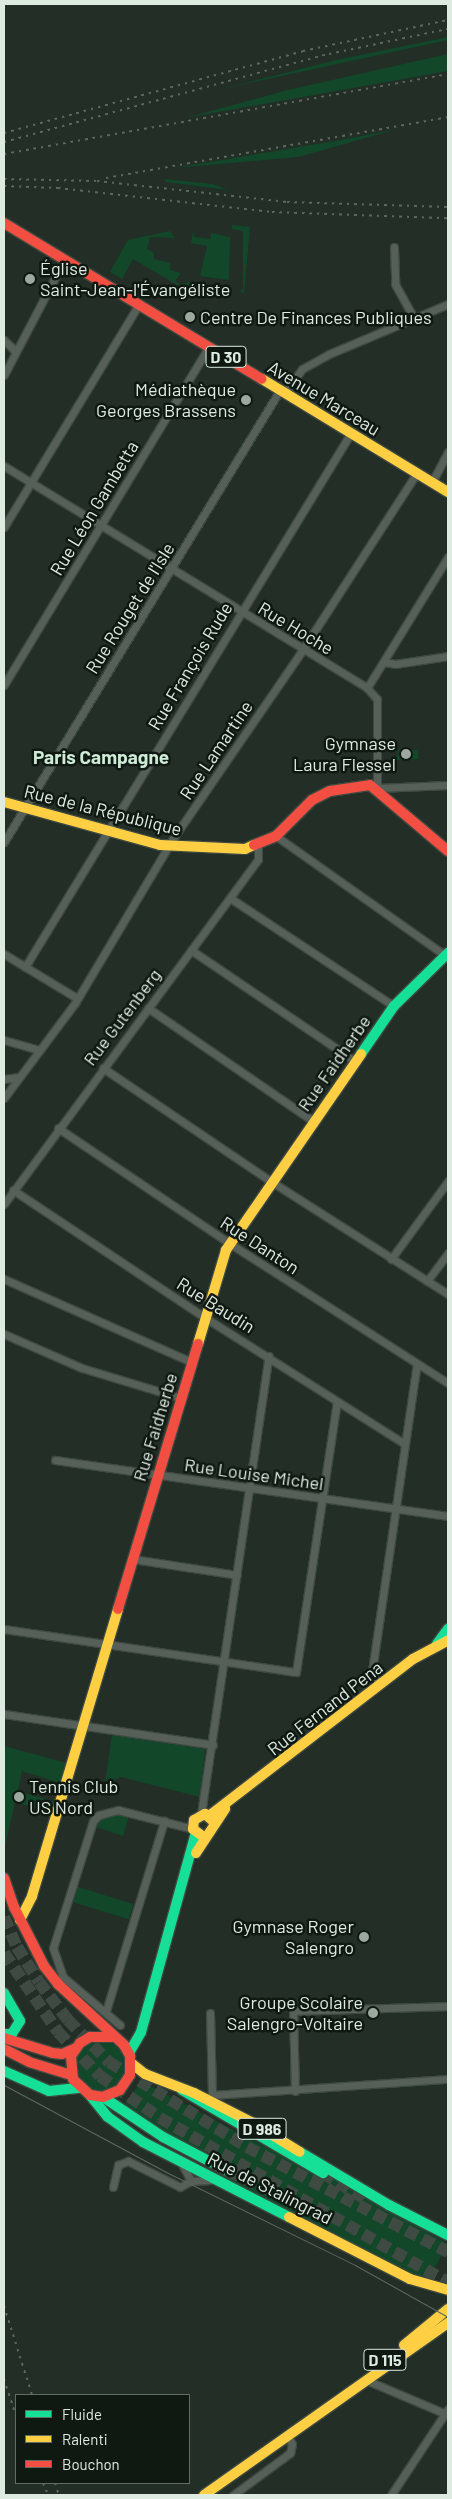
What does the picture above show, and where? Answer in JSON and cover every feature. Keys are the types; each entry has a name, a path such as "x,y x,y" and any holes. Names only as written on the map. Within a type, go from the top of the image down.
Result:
{"main road":[{"name":"Avenue Marceau","path":"4,223 448,492"},
{"name":"Rue de la République","path":"4,802 106,831 169,846 236,850 258,846 276,836 312,800 330,791 370,785 377,788"},
{"path":"377,788 448,851"},
{"name":"Rue Faidherbe","path":"83,1726 204,1317 229,1243 394,1006 447,954"},
{"name":"Rue Fernand Pena","path":"208,1818 380,1686 444,1642 448,1629"},
{"path":"20,1920 32,1896 83,1726"},
{"path":"191,1827 208,1818"},
{"path":"76,2048 70,2061 71,2075 80,2088 90,2095 103,2096 124,2086 130,2058 191,1862 207,1834 208,1818"},
{"path":"191,1827 207,1834"},
{"path":"191,1827 191,1862"},
{"path":"4,1878 20,1920 58,1984 114,2038 130,2058"},
{"path":"11,1898 22,1901 32,1896"},
{"path":"4,1994 20,2018 16,2030 4,2034"},
{"path":"4,2038 52,2053 62,2054 95,2036 114,2038 130,2036 141,2026"},
{"path":"4,2049 29,2062 71,2075"},
{"name":"D 986","path":"130,2058 145,2074 182,2090 209,2097 389,2205 448,2235"},
{"path":"4,2071 49,2091 80,2088"},
{"path":"182,2090 220,2115 323,2173"},
{"name":"Rue de Stalingrad","path":"90,2095 126,2132 410,2279 448,2290"},
{"path":"103,2096 163,2137 228,2171"},
{"name":"D 115","path":"321,2411 340,2393 436,2323 448,2309"},
{"name":"D 115","path":"204,2495 448,2323"}],"street":[{"path":"394,248 395,284 413,317"},
{"path":"4,375 64,260"},
{"path":"4,527 139,304"},
{"name":"Rue Rouget de l'Isle","path":"4,842 282,391 302,369 413,317 448,304"},
{"path":"4,340 15,351"},
{"name":"Rue Léon Gambetta","path":"4,686 209,347"},
{"name":"Rue François Rude","path":"25,967 106,831 351,433"},
{"path":"432,482 448,452"},
{"name":"Rue Hoche","path":"4,466 30,484 367,688"},
{"name":"Rue Lamartine","path":"4,1098 77,998 169,846 303,649 417,473"},
{"path":"448,557 445,569 390,648 384,662 367,688 377,698 377,788 448,785"},
{"path":"384,662 395,664 448,656"},
{"path":"276,836 447,954"},
{"name":"Rue Gutenberg","path":"4,1204 58,1128 258,859 258,846"},
{"path":"230,898 394,1006"},
{"path":"191,950 355,1061"},
{"path":"4,954 77,998"},
{"path":"148,1008 313,1121"},
{"path":"4,1040 39,1050"},
{"path":"103,1068 272,1182 448,1294"},
{"path":"4,1079 19,1077"},
{"name":"Rue Danton","path":"58,1128 229,1243 448,1383"},
{"path":"392,1259 448,1181"},
{"name":"Rue Baudin","path":"13,1190 204,1317 269,1356 337,1402 403,1443"},
{"path":"427,1281 448,1252"},
{"path":"4,1279 191,1362"},
{"path":"4,1334 82,1368 181,1398"},
{"path":"208,1818 213,1746 269,1356"},
{"path":"380,1686 372,1671 397,1509 403,1443 417,1364"},
{"path":"4,1629 296,1672 337,1402"},
{"name":"Rue Louise Michel","path":"55,1460 448,1516"},
{"path":"133,1559 237,1575"},
{"path":"4,1714 213,1746"},
{"path":"120,2024 63,1978 53,1948 92,1820 98,1815 118,1810 191,1827"},
{"path":"106,2011 164,1820"},
{"path":"294,2091 292,2011 448,2006"},
{"path":"210,2013 209,2097 448,2078"},
{"path":"178,2160 192,2181"},
{"path":"113,2187 118,2165 128,2161 180,2187 192,2181 207,2179 221,2182"},
{"path":"366,2380 447,2413 391,2495"},
{"path":"233,2495 290,2453 292,2444 287,2435"}],"green space":[{"path":"448,37 448,40 221,89 336,60"},
{"path":"448,54 448,71 185,118 292,89"},
{"path":"397,129 299,157 174,168 341,140"},
{"path":"164,179 213,184 228,190 166,182"},
{"path":"232,225 250,227 244,293 239,291 243,290 243,231 232,229"},
{"path":"170,231 175,238 150,237 147,249 154,253 154,259 170,263 170,270 181,273 175,281 181,285 189,282 197,287 199,281 208,286 201,299 133,259 122,279 110,272 128,240"},
{"path":"193,232 195,237 210,239 211,233 230,237 229,280 200,276 207,246 191,243"},
{"path":"398,750 418,750 418,759 397,760"},
{"path":"112,1735 205,1749 200,1797 121,1777 105,1784"},
{"name":"Tennis Club US Nord","path":"4,1746 67,1763 60,1783 22,1771 18,1791 55,1802 51,1812 15,1802 4,1851"},
{"path":"116,1814 129,1816 123,1836 96,1827 99,1820"},
{"path":"78,1887 133,1904 129,1919 73,1902"},
{"path":"96,2041 106,2041 119,2048 126,2061 126,2071 119,2084 106,2091 96,2091 87,2087 80,2080 76,2071 76,2061 80,2052 87,2045"},
{"path":"141,2081 273,2151 326,2171 448,2244 428,2280 412,2276 225,2180 232,2168 156,2127 124,2105"}],"tunnel":[{"path":"4,1917 17,1947 39,1982 68,2020 109,2062 247,2147 448,2252"},
{"path":"4,1953 58,2032 100,2076 160,2118 448,2282"},
{"path":"228,2171 300,2205"},
{"path":"323,2173 365,2199"}],"tram line":[{"path":"4,2085 166,2172 355,2265 448,2317"}],"railway":[{"path":"4,133 303,51 448,20"},
{"path":"4,142 329,54 448,29"},
{"path":"4,154 448,74"},
{"path":"106,178 448,117"},
{"path":"4,179 97,181 287,202 448,207"},
{"path":"4,186 58,188 272,212 448,218"},
{"path":"4,2306 32,2394"},
{"path":"4,2379 15,2413"},
{"path":"43,2484 48,2495"},
{"path":"55,2484 59,2495"}],"traffic: fast":[{"path":"361,1054 394,1006 448,953"},
{"path":"437,1644 448,1629"},
{"path":"129,2053 141,2032 196,1833"},
{"path":"4,1993 20,2021 12,2034 4,2034"},
{"path":"4,2071 49,2091 80,2088"},
{"path":"182,2090 323,2173"},
{"path":"90,2095 108,2117 143,2142 289,2217"},
{"path":"103,2097 163,2137 228,2171"},
{"path":"300,2152 389,2205 448,2235"}],"traffic: slow":[{"path":"262,379 448,492"},
{"path":"4,802 160,845 245,849 254,845"},
{"path":"198,1344 226,1250 361,1054"},
{"path":"20,1920 32,1896 118,1609"},
{"path":"209,1816 413,1659 448,1640"},
{"path":"196,1853 225,1809"},
{"path":"201,1835 193,1829 194,1820 205,1814 212,1820"},
{"path":"131,2063 145,2074 194,2093 251,2122 300,2152"},
{"path":"289,2217 410,2279 448,2290"},
{"path":"404,2345 448,2309"},
{"path":"204,2495 448,2323"}],"traffic: jam":[{"path":"4,223 262,379"},
{"path":"254,845 276,836 312,800 330,791 370,785 448,851"},
{"path":"118,1609 198,1344"},
{"path":"4,1878 14,1907 44,1966 58,1984 124,2045 130,2056 130,2075 120,2090 103,2097 90,2095 73,2079 71,2056 80,2043 90,2037 112,2037"},
{"path":"4,2038 53,2053 62,2054 76,2048"},
{"path":"4,2049 29,2062 71,2075"}],"place":[{"name":"Église Saint-Jean-l'Évangéliste","path":"30,279"},
{"name":"Centre De Finances Publiques","path":"190,317"},
{"name":"Médiathèque Georges Brassens","path":"246,400"},
{"name":"Gymnase Laura Flessel","path":"406,754"},
{"name":"Tennis Club US Nord","path":"19,1797"},
{"name":"Gymnase Roger Salengro","path":"364,1937"},
{"name":"Groupe Scolaire Salengro-Voltaire","path":"373,2013"}],"district":[{"name":"Paris Campagne","path":"101,757"}]}
